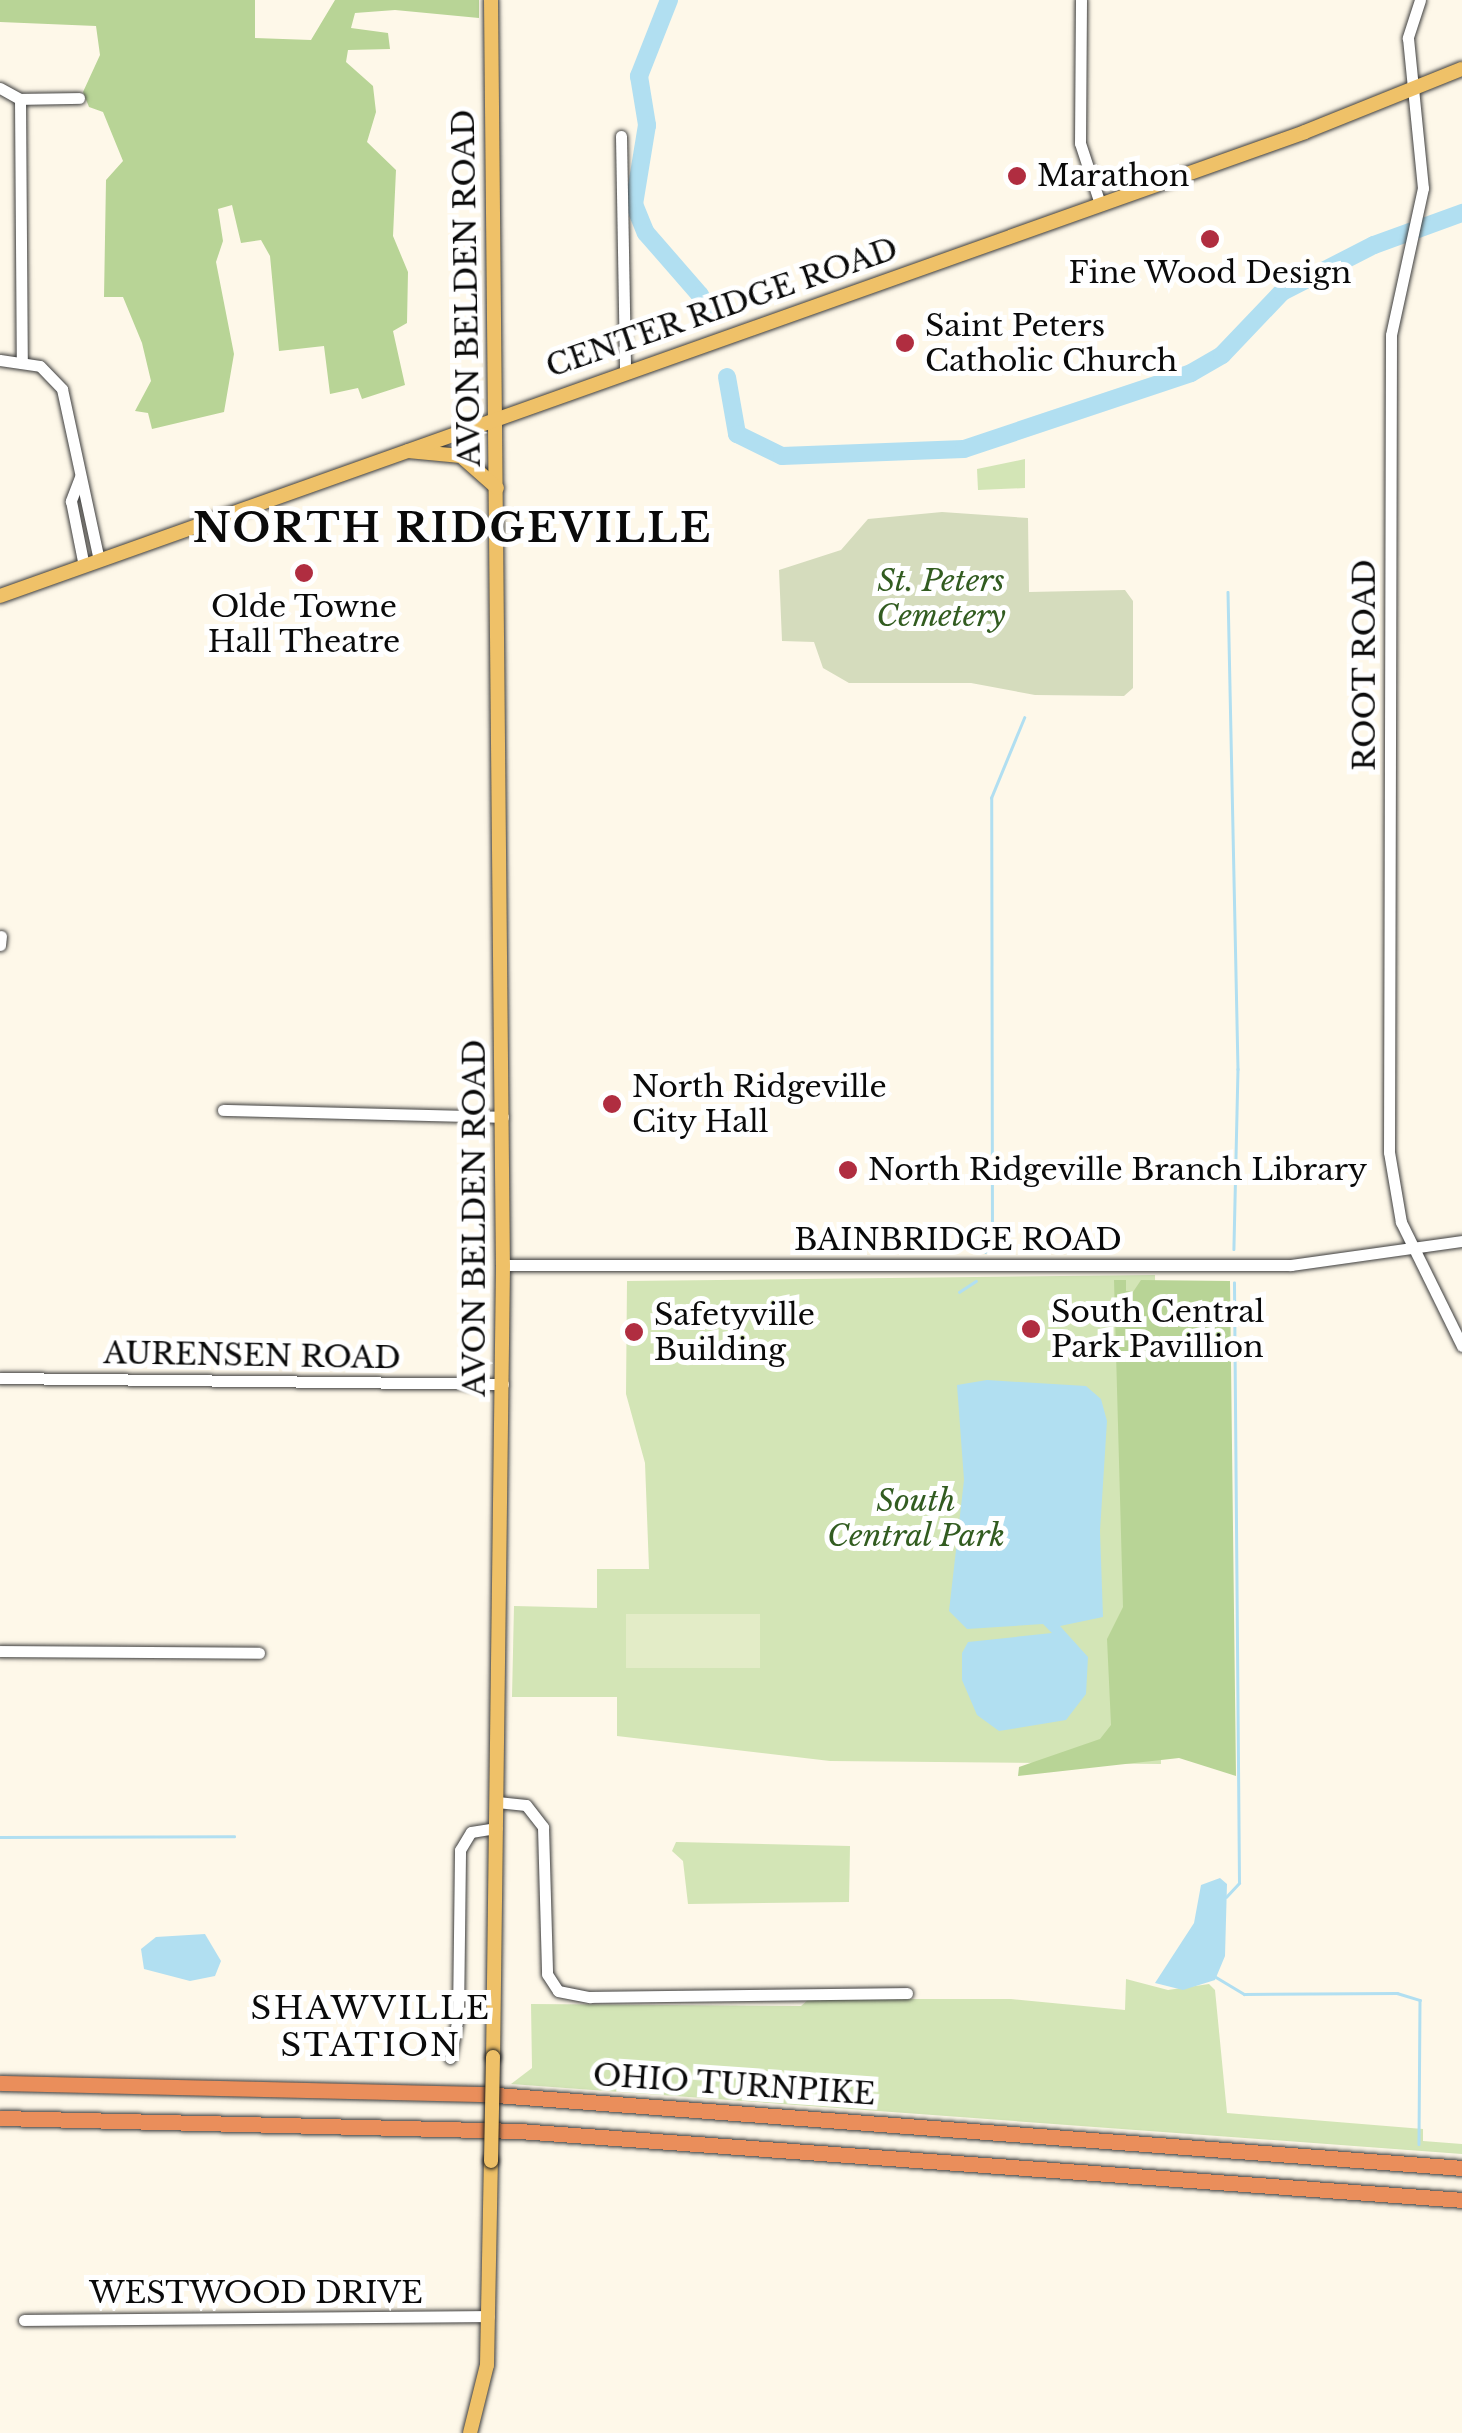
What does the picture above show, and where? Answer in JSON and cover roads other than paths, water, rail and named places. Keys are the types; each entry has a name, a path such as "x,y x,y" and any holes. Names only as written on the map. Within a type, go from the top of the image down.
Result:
{"highway":[{"name":"OHIO TURNPIKE","path":"0,2082 483,2094 1462,2168"},
{"name":"OHIO TURNPIKE","path":"0,2118 519,2131 1462,2200"}],"main road":[{"name":"AVON BELDEN ROAD","path":"470,2433 484,2388 489,2316 503,1384 492,0"},
{"name":"CENTER RIDGE ROAD","path":"0,596 496,415 1100,204 1415,90 1462,69"},
{"path":"397,451 462,456 497,488"}],"street":[{"path":"1082,0 1080,143 1100,204"},
{"name":"ROOT ROAD","path":"1420,0 1408,38 1423,152 1418,222 1393,314 1389,1152 1410,1243 1462,1346"},
{"path":"0,88 20,99 79,98"},
{"path":"20,99 22,363"},
{"path":"621,136 625,371"},
{"path":"0,360 40,366 62,389 81,473 92,563"},
{"path":"0,946 1,936"},
{"path":"223,1110 503,1117"},
{"name":"BAINBRIDGE ROAD","path":"504,1265 1290,1266 1410,1243 1462,1241"},
{"name":"AURENSEN ROAD","path":"0,1378 503,1384"},
{"path":"0,1651 259,1653"},
{"path":"497,1802 526,1805 542,1826 548,1974 558,1992 590,1997 907,1993"},
{"path":"450,2058 458,2017 460,1850 471,1832 496,1828"},
{"name":"WESTWOOD DRIVE","path":"24,2320 489,2316"}],"water":[{"path":"987,1380 1086,1386 1101,1399 1107,1421 1100,1531 1103,1617 1060,1626 1088,1657 1086,1694 1066,1720 999,1731 977,1715 962,1680 962,1653 968,1642 1052,1633 1043,1624 967,1629 949,1611 964,1480 957,1385"},
{"path":"1220,1878 1227,1884 1225,1956 1215,1980 1183,1990 1155,1983 1194,1923 1201,1885"},
{"path":"205,1934 221,1961 215,1976 190,1981 144,1969 141,1949 156,1937"}],"waterway":[{"path":"669,0 639,76 647,125 634,204 646,233 700,295 708,319"},
{"path":"727,377 737,434 782,456 964,449 1191,373 1222,355 1282,292 1374,245 1462,213"},
{"path":"1228,592 1238,1069 1234,1249"},
{"path":"985,1252 992,1247 991,798 1024,718"},
{"path":"959,1292 976,1281"},
{"path":"1226,1897 1239,1883 1234,1283"},
{"path":"0,1837 234,1836"},
{"path":"1216,1977 1244,1994 1397,1993 1420,2000 1419,2144"}],"place":[{"name":"Marathon","path":"1017,176"},
{"name":"Fine Wood Design","path":"1210,239"},
{"name":"Saint Peters Catholic Church","path":"905,343"},
{"name":"Olde Towne Hall Theatre","path":"304,573"},
{"name":"North Ridgeville City Hall","path":"612,1104"},
{"name":"North Ridgeville Branch Library","path":"848,1170"},
{"name":"South Central Park Pavillion","path":"1031,1329"},
{"name":"Safetyville Building","path":"634,1332"}],"district":[{"name":"NORTH RIDGEVILLE","path":"453,528"},
{"name":"SHAWVILLE STATION","path":"371,2028"}],"park label":[{"name":"St. Peters Cemetery","path":"941,598"},
{"name":"South Central Park","path":"916,1518"}]}
